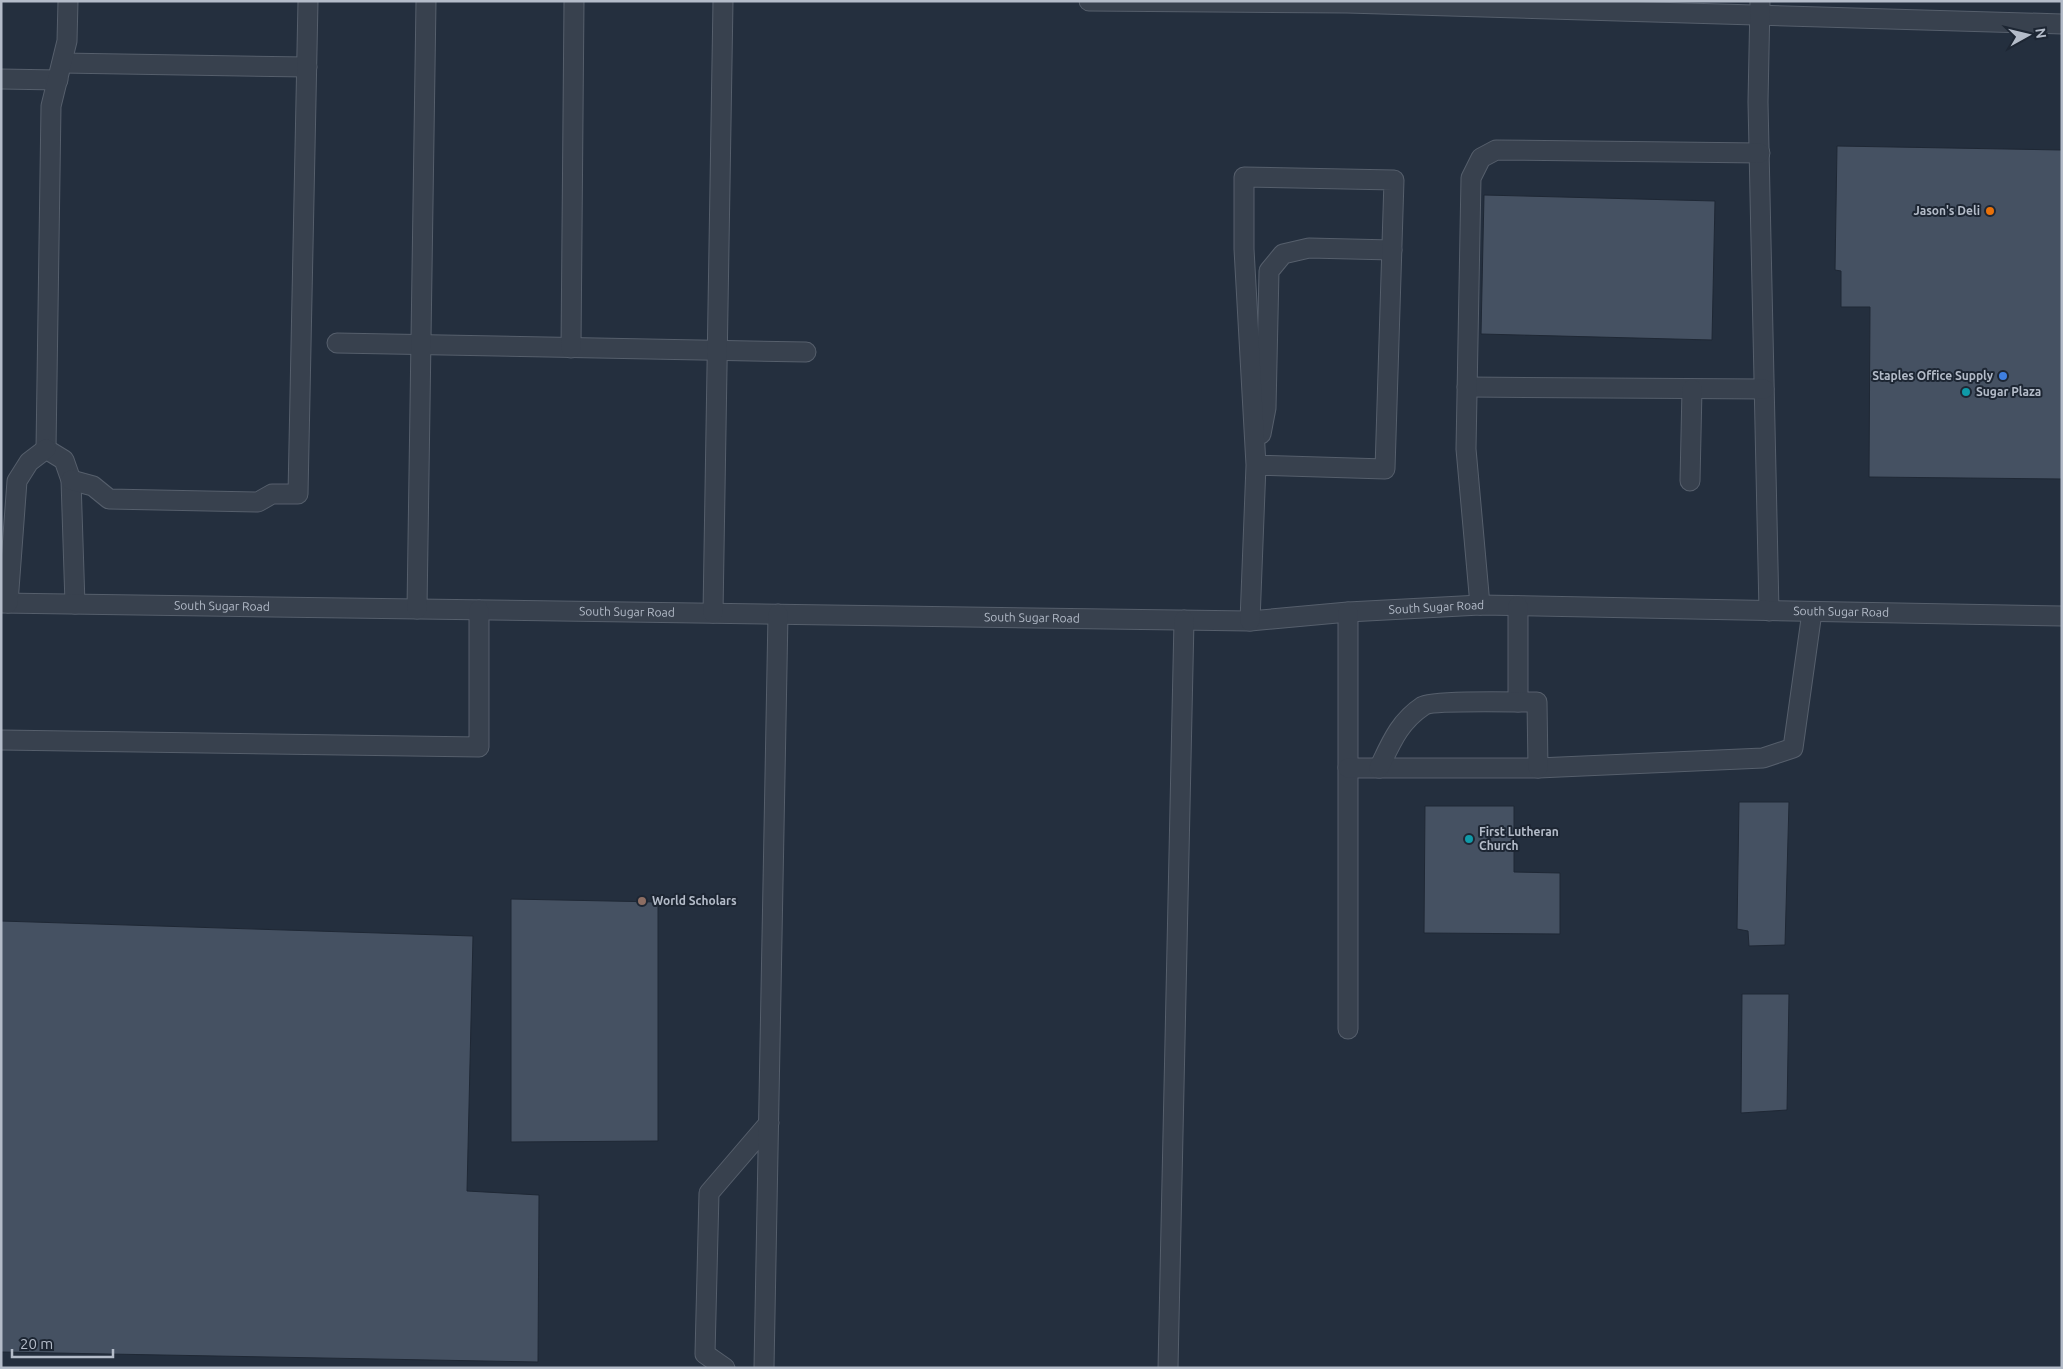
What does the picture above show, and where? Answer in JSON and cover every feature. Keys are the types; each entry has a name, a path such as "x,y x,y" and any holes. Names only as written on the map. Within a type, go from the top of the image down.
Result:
{"lane":[{"path":"5,603 9,484 29,462 46,448 50,106 68,41 68,1"},
{"path":"71,480 93,486 109,499 258,502 272,494 298,494 308,1"},
{"path":"417,609 426,1"},
{"path":"571,348 574,1"},
{"path":"713,613 723,1"},
{"path":"1089,1 1760,9 2062,24"},
{"path":"1760,9 1760,153 1769,611"},
{"path":"1,79 60,71 307,67"},
{"path":"1480,605 1466,449 1471,178 1481,158 1496,150 1760,153"},
{"path":"1250,621 1256,465 1244,249 1244,177 1394,180 1385,469 1256,465"},
{"path":"1256,465 1266,408 1269,271 1283,254 1309,248 1392,250"},
{"path":"337,343 806,352"},
{"path":"1467,387 1764,389"},
{"path":"1690,481 1692,389"},
{"path":"46,448 64,460 71,480 75,604"},
{"name":"South Sugar Road","path":"5,603 1250,621 1348,612 1480,605 2062,616"},
{"path":"1518,606 1518,702"},
{"path":"1,740 479,747 479,610"},
{"path":"1348,612 1348,1029"},
{"path":"1348,768 1538,768 1763,758 1793,748 1812,612"},
{"path":"764,1368 778,614"},
{"path":"1168,1368 1184,620"},
{"path":"1379,768 1397,729 1424,705 1537,702 1538,768"},
{"path":"725,1368 705,1354 709,1192 769,1123"}],"building":[{"name":"Sugar Plaza","path":"1837,146 2062,150 2062,479 1869,477 1870,307 1841,307 1841,271 1835,270"},
{"path":"1484,195 1715,201 1712,340 1481,334"},
{"path":"1739,802 1789,802 1785,945 1749,946 1748,931 1737,929"},
{"name":"First Lutheran Church","path":"1425,806 1514,806 1514,872 1560,873 1560,934 1424,933"},
{"path":"511,899 658,902 658,1141 511,1142"},
{"path":"1,921 473,936 467,1191 539,1195 538,1362 1,1352"},
{"path":"1742,994 1789,994 1787,1110 1741,1113"}],"place":[{"name":"Jason's Deli","path":"1990,211"},
{"name":"Staples Office Supply","path":"2003,376"},
{"name":"Sugar Plaza","path":"1966,392"},
{"name":"First Lutheran Church","path":"1469,839"},
{"name":"World Scholars","path":"642,901"}]}
